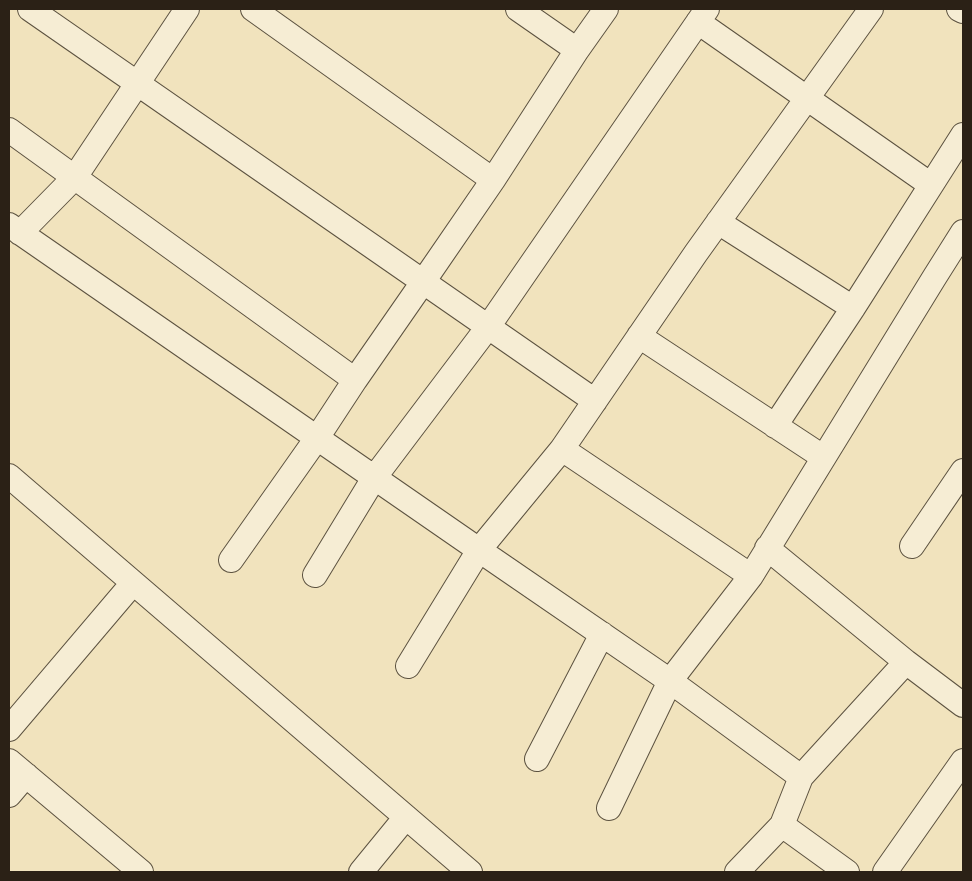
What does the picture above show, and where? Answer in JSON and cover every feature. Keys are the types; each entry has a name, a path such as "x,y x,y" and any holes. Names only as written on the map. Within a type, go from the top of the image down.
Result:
{"street":[{"path":"30,9 595,401"},
{"path":"187,9 74,177 15,229 670,681 801,777"},
{"path":"518,9 577,50"},
{"path":"231,560 317,438 354,380 493,180 577,50 606,9"},
{"path":"408,666 479,550 562,449 718,222 870,9"},
{"path":"959,9 963,11"},
{"path":"262,11 493,180"},
{"path":"315,576 374,478 488,327 702,15 807,98 931,185"},
{"path":"9,130 354,380"},
{"path":"775,426 963,135"},
{"path":"718,222 853,308"},
{"path":"609,808 670,681 751,576 963,232"},
{"path":"639,336 823,457"},
{"path":"562,449 751,576"},
{"path":"912,546 963,471"},
{"path":"9,476 470,872"},
{"path":"767,548 906,662 963,705"},
{"path":"9,729 133,583"},
{"path":"537,759 602,634"},
{"path":"737,872 782,825 801,777 906,662"},
{"path":"885,872 963,762"},
{"path":"9,796 17,768 141,872"},
{"path":"361,872 406,817"},
{"path":"782,825 848,872"}]}
